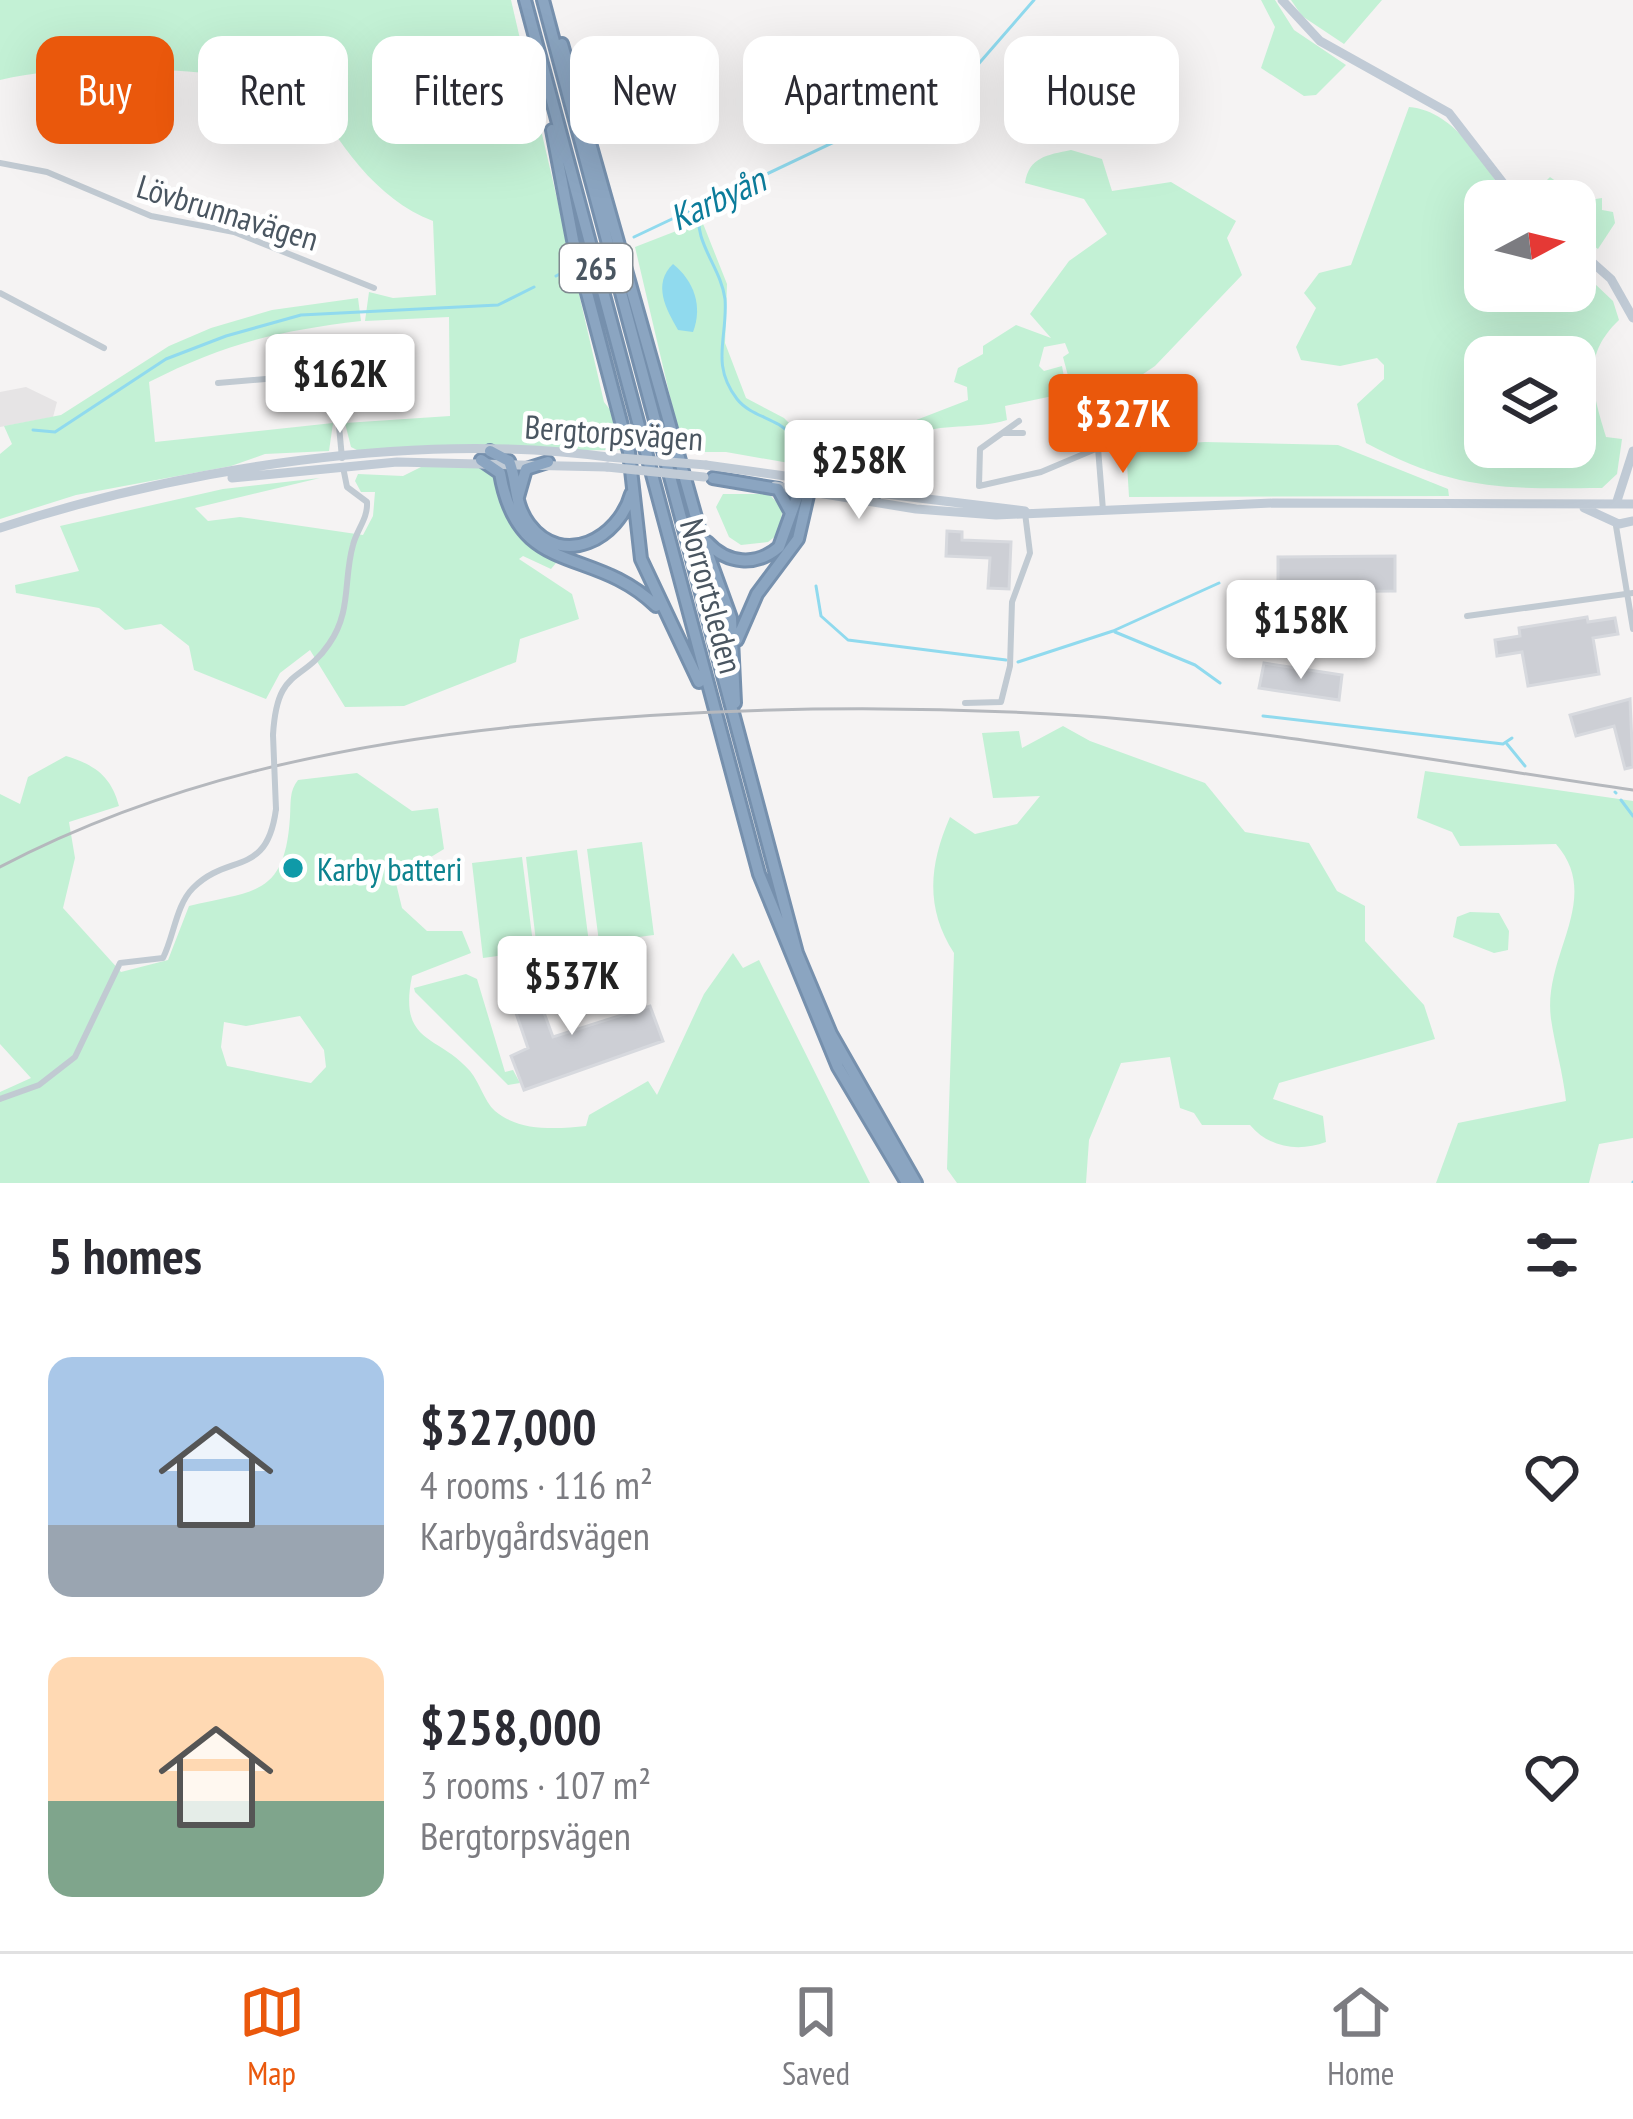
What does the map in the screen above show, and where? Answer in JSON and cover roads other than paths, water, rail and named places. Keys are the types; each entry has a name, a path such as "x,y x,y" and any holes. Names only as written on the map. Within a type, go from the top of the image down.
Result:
{"highway":[{"path":"522,0 632,478 641,559 662,613 697,672 759,874"},
{"name":"Norrortsleden","path":"522,0 759,874 838,1067 912,1183"},
{"path":"546,0 701,535 727,601 734,698 751,782"},
{"name":"Norrortsleden","path":"546,0 751,782 806,973 874,1116 912,1183"},
{"path":"486,456 508,461 523,451"},
{"path":"486,456 500,473 516,526 529,539 546,551 622,578 662,613"},
{"path":"508,461 521,512 541,536 581,545 614,530 626,514 632,478"},
{"path":"503,490 508,461"},
{"path":"521,512 519,486 526,469 548,462"},
{"path":"708,473 778,489 790,505 790,525"},
{"path":"701,535 728,558 753,562 779,547 805,486"},
{"path":"734,655 757,594 798,538 805,486"},
{"path":"805,486 875,493"}],"main road":[{"path":"1282,0 1320,41 1449,113 1501,180"},
{"path":"1596,266 1611,279 1633,318"},
{"name":"Bergtorpsvägen","path":"0,528 90,501 197,480 342,463 523,451 805,486 932,511 1394,501 1580,507 1632,503"},
{"path":"1614,520 1633,451"},
{"name":"Bergtorpsvägen","path":"508,461 608,462"},
{"path":"1629,470 1632,503"},
{"name":"Bergtorpsvägen","path":"875,493 1025,511"},
{"name":"Bergtorpsvägen","path":"1580,507 1632,522"}],"street":[{"name":"Lövbrunnavägen","path":"0,163 47,172 151,217 234,232 374,288"},
{"path":"0,293 104,348"},
{"path":"218,383 370,370"},
{"path":"0,1100 39,1085 75,1057 120,963 163,958 188,893 207,878 259,855 273,836 273,735 282,689 298,669 328,648 348,601 351,549 368,515 368,502 347,487 334,374"},
{"path":"1018,422 980,449 979,486 1010,482 1098,448 1103,510"},
{"path":"1000,434 1023,433"},
{"path":"965,703 1001,702 1010,666 1012,602 1028,564 1025,511"},
{"path":"1614,520 1633,629"},
{"path":"1622,547 1632,522"},
{"path":"1467,616 1628,592"}],"water":[{"path":"673,264 695,295 693,332 678,330 666,305 663,280"}],"waterway":[{"name":"Karbyån","path":"634,237 968,76 1034,0"},
{"path":"700,209 703,243 725,299 724,374 743,405 791,435"},
{"path":"556,276 571,268"},
{"path":"33,430 55,432 166,359 226,336 301,315 498,305 534,287"},
{"path":"1018,662 1113,631 1219,583"},
{"name":"Karbyån","path":"816,586 821,616 848,640 1006,660"},
{"path":"1115,632 1195,665 1220,683"},
{"path":"1263,716 1503,744 1512,738"},
{"path":"1507,744 1525,766"},
{"path":"1621,800 1633,816"}],"railway":[{"path":"0,867 127,811 259,770 462,733 669,714 877,709 1084,716 1291,738 1633,790"}],"place":[{"name":"Karby batteri","path":"293,868"}]}
